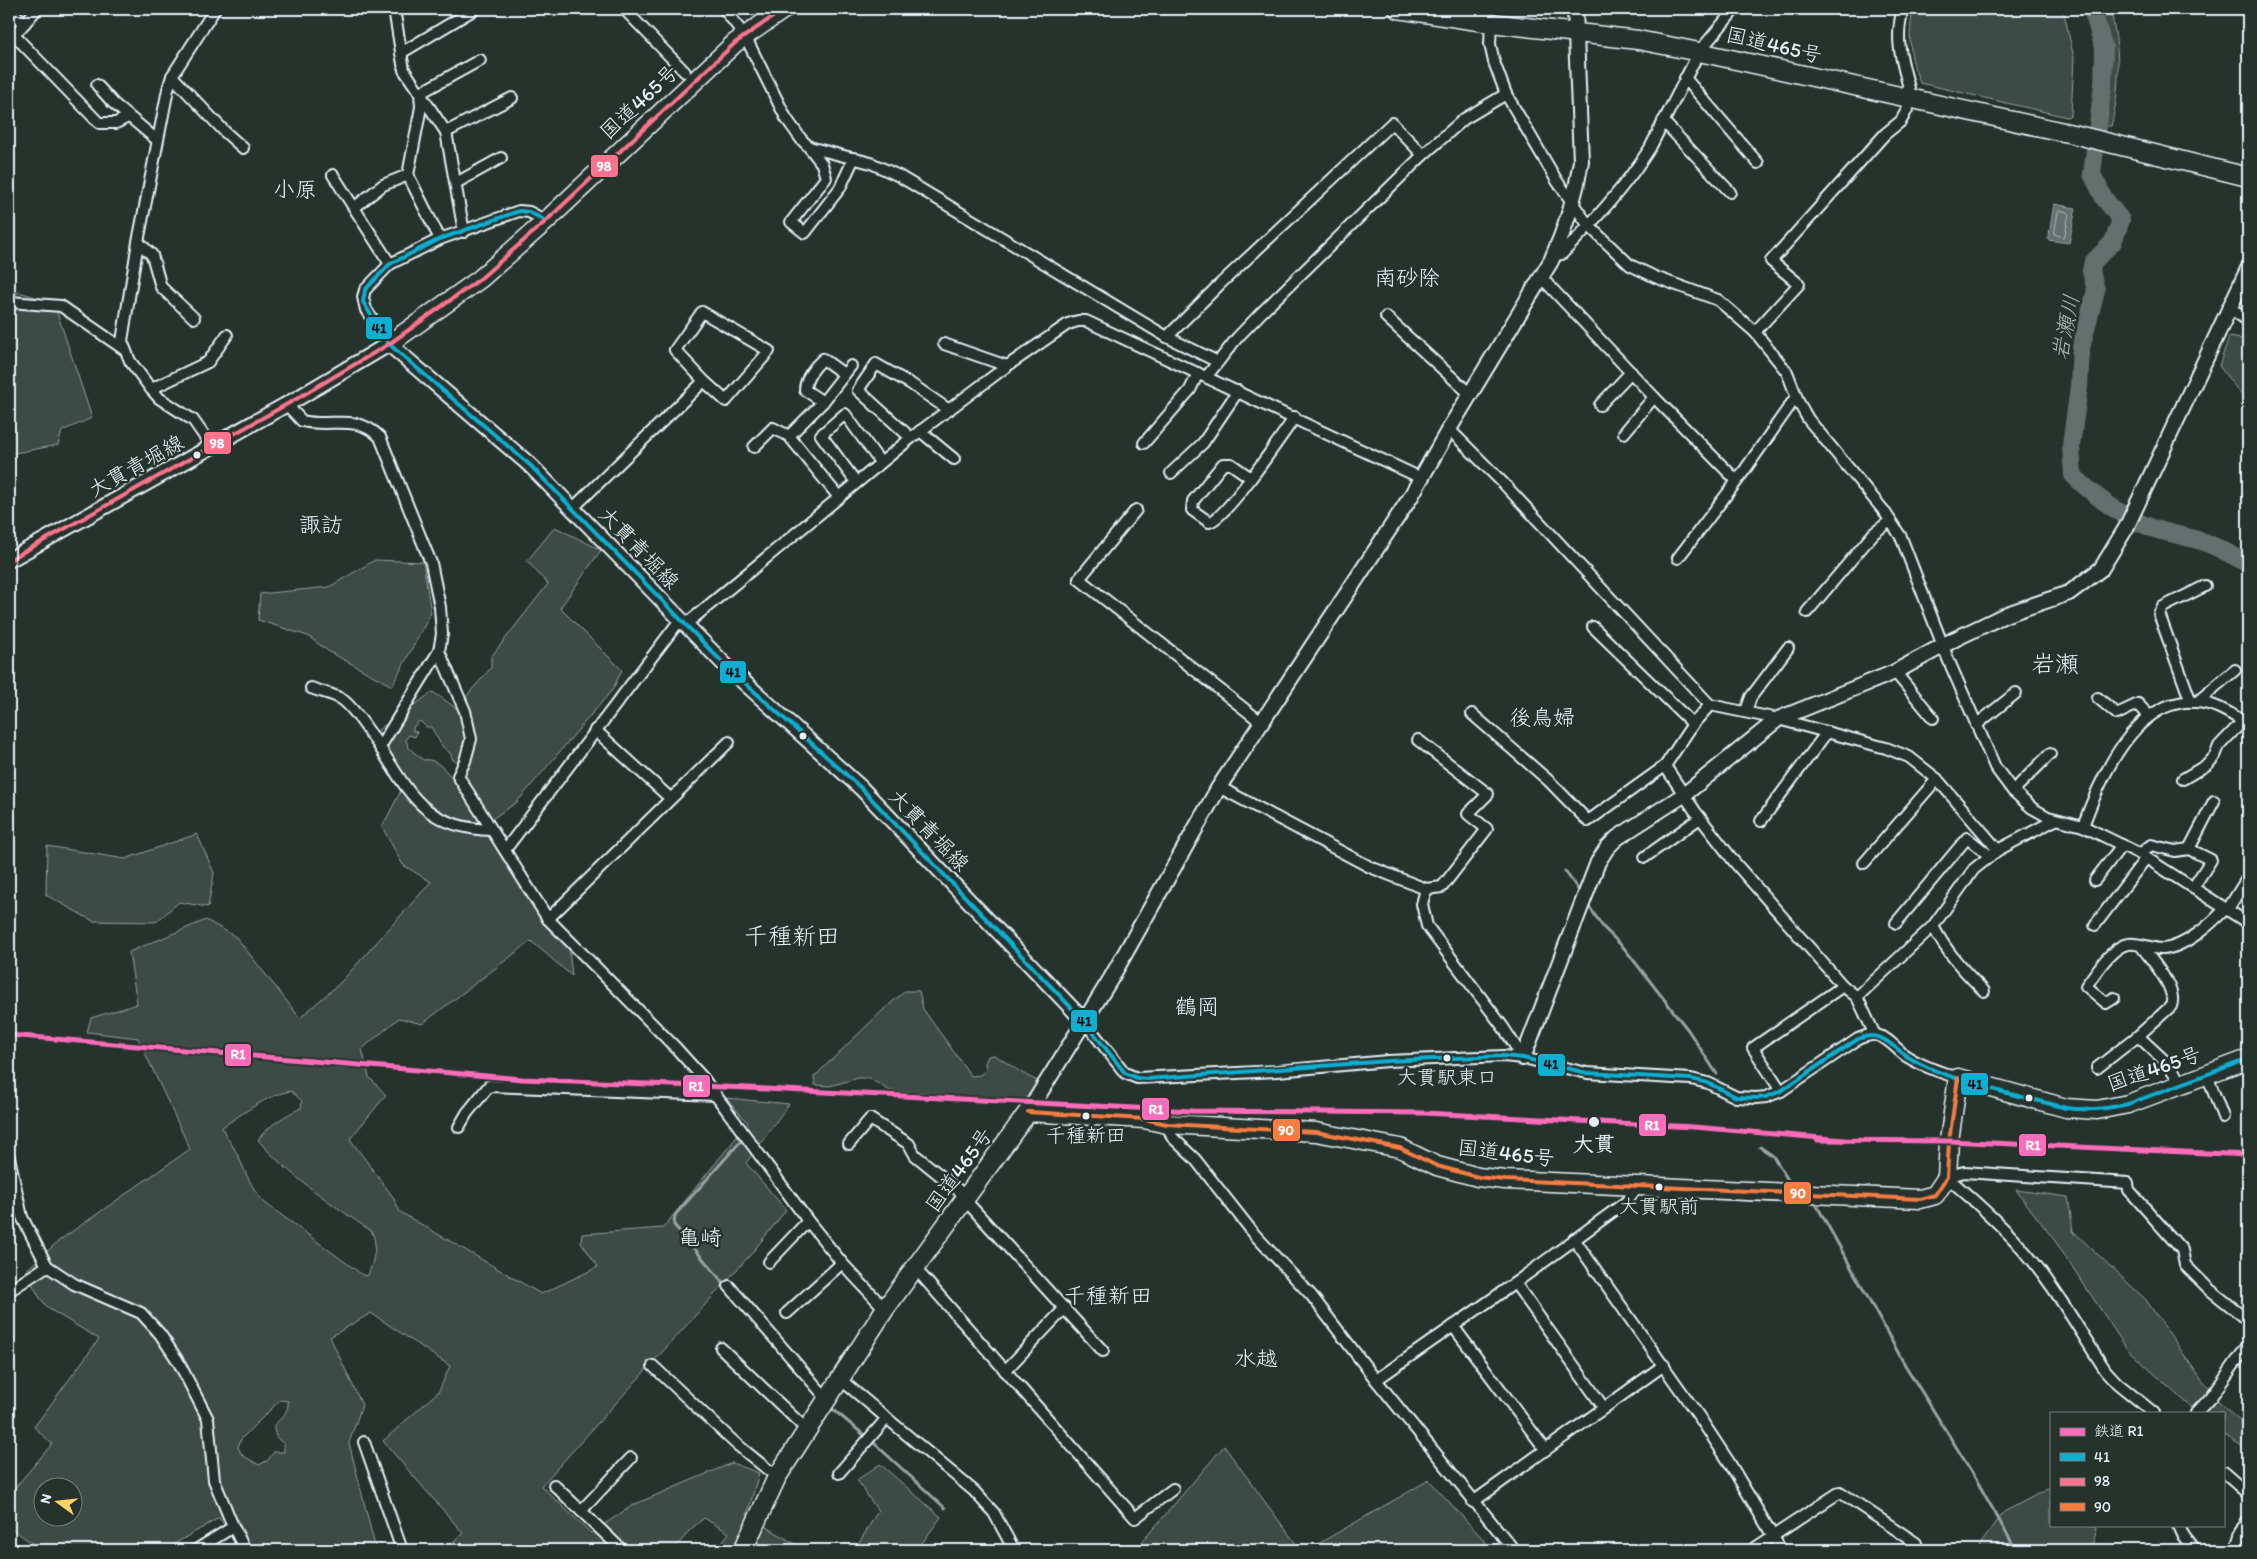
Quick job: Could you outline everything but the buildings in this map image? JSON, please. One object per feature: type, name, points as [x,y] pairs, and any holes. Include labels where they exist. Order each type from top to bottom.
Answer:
[{"type":"highway","name":"国道465号","points":[[389,344],[480,278],[546,221],[735,43],[784,9]]},
{"type":"highway","name":"国道465号","points":[[1410,10],[1491,23],[1576,31],[1638,40],[1699,52],[2077,135],[2248,177]]},
{"type":"highway","name":"国道465号","points":[[1958,1078],[2066,1108],[2082,1110],[2111,1108],[2128,1104],[2248,1059]]},
{"type":"highway","points":[[1948,1177],[1949,1142],[1958,1078]]},
{"type":"highway","name":"国道465号","points":[[743,1550],[777,1477],[885,1309],[967,1199],[1028,1112],[1144,1119],[1167,1124],[1316,1132],[1400,1148],[1437,1166],[1478,1177],[1506,1180],[1920,1199],[1934,1195],[1948,1177]]},
{"type":"street","points":[[37,9],[12,38],[99,123],[116,123],[128,117]]},
{"type":"street","points":[[212,447],[193,420],[159,398],[151,389],[125,350],[122,341],[157,140],[172,76],[215,9]]},
{"type":"street","points":[[394,9],[404,70],[446,132],[464,232]]},
{"type":"street","points":[[401,53],[476,9]]},
{"type":"street","points":[[624,9],[685,72]]},
{"type":"street","points":[[724,9],[746,36],[786,118],[822,164],[826,178],[791,222],[806,232],[840,188],[854,158]]},
{"type":"street","points":[[1028,1112],[1110,980],[1219,787],[1421,478],[1448,429],[1554,255],[1562,237],[1578,181],[1581,162],[1575,9]]},
{"type":"street","points":[[1554,255],[1562,254],[1589,226],[1640,162],[1699,52],[1735,9]]},
{"type":"street","points":[[1755,332],[1799,284],[1771,261],[1885,134],[1901,121],[1912,100],[1898,41],[1899,24],[1903,9]]},
{"type":"street","points":[[9,10],[25,23]]},
{"type":"street","points":[[1491,23],[1490,44],[1494,62],[1506,94],[1557,181],[1589,226],[1630,265],[1655,277],[1718,300],[1755,332],[1787,372],[1796,397],[1808,419],[1884,511],[1901,537],[1943,645],[1995,767],[2013,791],[2032,808],[2055,820],[2083,826],[2143,856],[2248,923]]},
{"type":"street","points":[[420,93],[480,60]]},
{"type":"street","points":[[172,76],[225,132],[243,148]]},
{"type":"street","points":[[1685,78],[1758,163]]},
{"type":"street","points":[[97,86],[128,117],[157,140]]},
{"type":"street","points":[[420,93],[421,106],[408,175],[440,240]]},
{"type":"street","points":[[1144,444],[1202,375],[1218,362],[1261,312],[1423,155],[1464,119],[1506,94]]},
{"type":"street","points":[[446,132],[512,98]]},
{"type":"street","points":[[1663,121],[1730,192]]},
{"type":"street","points":[[1167,338],[1218,285],[1392,123],[1423,155]]},
{"type":"street","points":[[810,147],[872,163],[899,176],[1167,338],[1218,362]]},
{"type":"street","points":[[456,183],[501,158]]},
{"type":"street","points":[[333,175],[390,264]]},
{"type":"street","points":[[355,207],[383,185],[408,175]]},
{"type":"street","points":[[389,344],[366,310],[363,297],[365,290],[390,264],[440,240],[519,210],[529,212],[546,221]]},
{"type":"street","points":[[138,242],[152,255],[161,287],[194,318]]},
{"type":"street","points":[[1523,1058],[1598,862],[1617,838],[1685,794],[1778,719],[1895,672],[1943,645],[2007,614],[2069,593],[2101,569],[2126,528],[2248,269]]},
{"type":"street","points":[[1542,277],[1654,397],[1737,481]]},
{"type":"street","points":[[9,302],[61,306],[125,350]]},
{"type":"street","points":[[2230,308],[2248,321]]},
{"type":"street","points":[[702,312],[770,351],[726,402],[704,381],[675,350],[702,312]]},
{"type":"street","points":[[1386,317],[1470,394]]},
{"type":"street","points":[[505,850],[595,730],[682,623],[920,431],[1007,366],[1068,324],[1086,321],[1421,478]]},
{"type":"street","points":[[151,389],[208,362],[227,335]]},
{"type":"street","name":"大貫青堀線","points":[[9,560],[287,405],[389,344],[530,466],[725,665],[861,788],[1084,1021]]},
{"type":"street","points":[[944,344],[1007,366]]},
{"type":"street","points":[[789,436],[823,402],[848,370],[823,358],[817,364],[805,384],[805,390],[823,402]]},
{"type":"street","points":[[911,438],[858,390],[876,364],[912,384],[949,410]]},
{"type":"street","points":[[1600,405],[1631,372]]},
{"type":"street","points":[[573,508],[704,381]]},
{"type":"street","points":[[1171,473],[1203,443],[1238,391]]},
{"type":"street","points":[[1624,432],[1654,397]]},
{"type":"street","points":[[1678,558],[1737,481],[1796,397]]},
{"type":"street","points":[[287,405],[302,421],[355,423],[370,427],[380,437],[431,563],[440,607],[442,634],[439,651],[380,747]]},
{"type":"street","points":[[856,482],[821,435],[845,414],[880,462]]},
{"type":"street","points":[[1250,478],[1231,464],[1223,464],[1196,496],[1192,510],[1209,522],[1214,521],[1250,478],[1295,418]]},
{"type":"street","points":[[754,447],[773,428],[789,436],[838,496]]},
{"type":"street","points":[[1448,429],[1504,484],[1710,705],[1778,719],[1886,748],[1909,757],[1937,779],[1994,853]]},
{"type":"street","points":[[920,431],[954,460]]},
{"type":"street","points":[[1136,510],[1079,579],[1261,722]]},
{"type":"street","points":[[1807,612],[1874,534],[1890,521]]},
{"type":"street","points":[[2194,702],[2159,614],[2163,607],[2205,586]]},
{"type":"street","points":[[1593,627],[1694,724]]},
{"type":"street","points":[[1746,711],[1751,697],[1788,648]]},
{"type":"street","points":[[439,651],[465,710],[471,740],[458,776],[548,919],[676,1048],[703,1078],[808,1221],[842,1263],[885,1309]]},
{"type":"street","points":[[2194,702],[2235,670]]},
{"type":"street","points":[[1895,672],[1933,718]]},
{"type":"street","points":[[311,688],[343,700],[359,717],[408,792],[424,810],[444,820],[463,826],[492,830]]},
{"type":"street","points":[[1976,725],[2016,693]]},
{"type":"street","points":[[2098,698],[2117,714],[2138,704],[2149,716]]},
{"type":"street","points":[[2083,826],[2104,774],[2135,729],[2149,716],[2167,706],[2194,702],[2224,709],[2246,723],[2219,746],[2215,756],[2208,764],[2184,779]]},
{"type":"street","points":[[1472,714],[1549,782],[1588,821],[1666,766],[1694,724],[1710,705]]},
{"type":"street","points":[[595,730],[670,798]]},
{"type":"street","points":[[1761,821],[1827,732]]},
{"type":"street","points":[[1219,787],[1370,867],[1426,889],[1442,887],[1487,829],[1468,814],[1488,794],[1418,740]]},
{"type":"street","points":[[548,919],[729,742]]},
{"type":"street","points":[[2013,791],[2050,754]]},
{"type":"street","points":[[1666,766],[1700,818],[1736,864],[1843,986],[1857,997],[1875,1035]]},
{"type":"street","points":[[1864,863],[1937,779]]},
{"type":"street","points":[[2189,849],[2214,801]]},
{"type":"street","points":[[1645,857],[1700,818]]},
{"type":"street","points":[[1857,997],[1933,926],[1974,870],[1994,853],[2055,820]]},
{"type":"street","points":[[1896,923],[1966,838],[1994,853]]},
{"type":"street","points":[[2095,880],[2122,845]]},
{"type":"street","points":[[2095,925],[2151,845],[2175,851],[2189,849],[2211,860],[2193,888]]},
{"type":"street","points":[[2114,998],[2106,1003],[2086,986],[2110,954],[2128,944],[2164,949],[2179,943],[2209,926],[2227,909],[2248,877]]},
{"type":"street","points":[[1426,889],[1422,904],[1427,926],[1504,1027],[1523,1058]]},
{"type":"street","points":[[1933,926],[1942,945],[1953,960],[1984,991]]},
{"type":"street","points":[[2097,1068],[2138,1036],[2171,1006],[2173,991],[2142,947]]},
{"type":"street","points":[[1781,1091],[1753,1048],[1843,986]]},
{"type":"street","points":[[1084,1021],[1125,1073],[1137,1078],[1277,1071],[1388,1061],[1503,1056],[1523,1058],[1587,1073],[1696,1080],[1736,1097],[1766,1097],[1781,1091],[1858,1039],[1867,1035],[1882,1037],[1906,1056],[1926,1067],[1958,1078]]},
{"type":"street","points":[[2138,1036],[2166,1062],[2182,1084]]},
{"type":"street","points":[[2207,1075],[2223,1117]]},
{"type":"street","points":[[459,1126],[467,1112],[489,1086],[715,1095]]},
{"type":"street","points":[[849,1144],[870,1120],[909,1144],[915,1155],[967,1199],[1103,1351]]},
{"type":"street","points":[[1167,1124],[1172,1137],[1195,1159],[1255,1235],[1311,1295],[1376,1380],[1514,1550]]},
{"type":"street","points":[[9,1157],[22,1217],[47,1266],[74,1284],[141,1313],[160,1334],[178,1361],[208,1419],[214,1480],[233,1527],[245,1550]]},
{"type":"street","points":[[1948,1177],[1964,1172],[2128,1183],[2129,1190],[2182,1250],[2185,1265],[2209,1290],[2248,1320]]},
{"type":"street","points":[[1948,1177],[1980,1205],[2020,1246],[2046,1278],[2106,1371],[2117,1383],[2153,1412]]},
{"type":"street","points":[[1376,1380],[1515,1283],[1626,1202],[1638,1186]]},
{"type":"street","points":[[768,1262],[808,1221]]},
{"type":"street","points":[[1574,1239],[1664,1365],[1730,1462],[1782,1550]]},
{"type":"street","points":[[787,1313],[842,1263]]},
{"type":"street","points":[[9,1291],[47,1266]]},
{"type":"street","points":[[915,1268],[1132,1511],[1135,1518],[1173,1489]]},
{"type":"street","points":[[1515,1283],[1604,1408]]},
{"type":"street","points":[[729,1286],[828,1399]]},
{"type":"street","points":[[1005,1371],[1065,1308]]},
{"type":"street","points":[[1452,1326],[1545,1449]]},
{"type":"street","points":[[2197,1412],[2211,1397],[2248,1345]]},
{"type":"street","points":[[720,1348],[807,1430]]},
{"type":"street","points":[[1474,1502],[1664,1365]]},
{"type":"street","points":[[653,1366],[735,1443],[777,1477]]},
{"type":"street","points":[[840,1379],[974,1491],[994,1513],[1014,1550]]},
{"type":"street","points":[[839,1473],[887,1418]]},
{"type":"street","points":[[364,1442],[402,1550]]},
{"type":"street","points":[[581,1512],[631,1458]]},
{"type":"street","points":[[2224,1474],[2248,1494]]},
{"type":"street","points":[[554,1486],[622,1550]]},
{"type":"street","points":[[1752,1550],[1840,1492],[1916,1543]]},
{"type":"street","points":[[2234,1550],[2240,1531],[2248,1521]]},
{"type":"street","points":[[2178,1526],[2183,1536],[2194,1550]]},
{"type":"street","points":[[196,1550],[233,1527]]},
{"type":"shaded area","points":[[9,9],[30,9],[9,39]]},
{"type":"shaded area","points":[[1913,9],[2063,9],[2074,58],[2071,115],[2067,117],[1920,83],[1910,46]]},
{"type":"shaded area","points":[[2092,9],[2110,9],[2116,37],[2118,82],[2111,126],[2102,126],[2099,119],[2100,50]]},
{"type":"shaded area","points":[[19,292],[54,303],[92,418],[62,431],[58,445],[9,454],[9,296]]},
{"type":"shaded area","points":[[2229,337],[2248,340],[2248,403],[2219,366]]},
{"type":"shaded area","points":[[555,527],[601,550],[560,608],[622,670],[613,689],[517,802],[483,825],[569,949],[572,976],[531,941],[422,1024],[399,1018],[362,1049],[369,1077],[386,1095],[350,1139],[393,1197],[400,1212],[541,1294],[598,1267],[581,1242],[582,1234],[663,1228],[748,1123],[726,1098],[789,1104],[746,1163],[786,1210],[751,1254],[541,1486],[591,1533],[633,1505],[732,1463],[759,1473],[747,1515],[805,1550],[716,1550],[729,1533],[704,1518],[689,1531],[674,1550],[444,1550],[463,1533],[383,1441],[439,1391],[450,1366],[371,1313],[330,1337],[362,1405],[349,1443],[376,1550],[243,1550],[219,1518],[164,1550],[42,1550],[9,1527],[9,1495],[52,1444],[34,1427],[99,1339],[49,1309],[40,1298],[25,1271],[60,1240],[190,1149],[138,1038],[87,1032],[91,1018],[137,1004],[129,952],[206,920],[236,937],[300,1018],[341,982],[431,882],[403,865],[382,827],[404,785],[369,736],[433,692],[456,708],[491,668],[491,657],[548,584],[527,561]],"holes":[[[420,721],[426,727],[431,727],[453,760],[457,762],[462,757],[461,778],[472,806],[445,770],[431,760],[423,760],[408,747],[406,739],[409,735],[415,737],[417,732],[413,731],[413,727]],[[291,1091],[302,1101],[301,1108],[272,1126],[258,1140],[283,1166],[326,1200],[371,1231],[375,1247],[368,1275],[364,1276],[265,1203],[259,1197],[223,1130],[222,1127],[246,1111],[273,1096]],[[280,1400],[288,1401],[288,1405],[286,1412],[274,1425],[274,1431],[279,1440],[284,1444],[284,1452],[274,1452],[268,1460],[259,1465],[242,1455],[238,1447],[241,1439]]]},
{"type":"shaded area","points":[[375,560],[423,562],[431,613],[392,686],[328,651],[308,636],[258,620],[260,594],[329,587]]},
{"type":"shaded area","points":[[197,834],[214,873],[208,907],[179,902],[156,922],[93,921],[46,895],[47,846],[125,859]]},
{"type":"shaded area","points":[[905,991],[919,991],[923,1009],[971,1076],[980,1075],[986,1070],[985,1063],[988,1056],[994,1055],[1026,1076],[1038,1081],[1037,1090],[1031,1098],[1020,1099],[890,1091],[869,1078],[858,1078],[830,1086],[815,1085],[814,1077]]},
{"type":"shaded area","points":[[2016,1190],[2068,1197],[2073,1231],[2146,1300],[2203,1382],[2210,1388],[2208,1391],[2215,1400],[2248,1428],[2248,1450],[2224,1435],[2224,1412],[2197,1412],[2127,1349],[2055,1241]]},
{"type":"shaded area","points":[[1224,1446],[1299,1548],[1311,1548],[1429,1480],[1493,1550],[1135,1550]]},
{"type":"shaded area","points":[[880,1464],[941,1517],[917,1550],[855,1550],[878,1511],[857,1480]]},
{"type":"shaded area","points":[[2050,1488],[2050,1526],[2096,1526],[2091,1550],[1976,1550],[2004,1512]]},
{"type":"water","points":[[2054,204],[2076,208],[2069,243],[2048,240]]},
{"type":"waterway","name":"岩瀬川","points":[[2092,9],[2104,48],[2103,84],[2092,174],[2104,198],[2121,220],[2113,242],[2093,262],[2091,271],[2096,290],[2081,348],[2079,387],[2071,446],[2073,475],[2100,499],[2130,518],[2152,528],[2204,542],[2248,564]]},
{"type":"waterway","points":[[1565,871],[1580,892]]},
{"type":"waterway","points":[[1588,905],[1603,927],[1624,948],[1688,1030],[1717,1074]]},
{"type":"waterway","points":[[727,1287],[674,1225],[675,1215],[740,1142]]},
{"type":"waterway","points":[[1760,1147],[1773,1156],[1788,1180],[1801,1186]]},
{"type":"waterway","points":[[1816,1204],[1905,1365],[1973,1474],[2016,1550]]},
{"type":"waterway","points":[[830,1407],[875,1444],[945,1508]]},
{"type":"rail line","name":"R1","points":[[9,1035],[522,1079],[748,1088],[1192,1111],[1424,1113],[1694,1127],[1844,1140]]},
{"type":"rail line","name":"R1","points":[[1817,1140],[1949,1141],[2248,1155]]},
{"type":"transit line","name":"98","points":[[9,560],[298,398],[389,344],[480,279],[546,221],[735,43],[784,9]]},
{"type":"transit line","name":"41","points":[[546,221],[529,212],[519,211],[440,239],[390,264],[365,290],[363,302],[389,344],[531,466],[725,665],[861,788],[1084,1021],[1125,1073],[1137,1078],[1147,1079],[1388,1061],[1503,1056],[1523,1058],[1587,1073],[1691,1079],[1708,1083],[1736,1097],[1756,1098],[1766,1097],[1781,1091],[1858,1039],[1872,1036],[1889,1042],[1920,1064],[1958,1079],[2066,1108],[2089,1109],[2128,1104],[2248,1059]]},
{"type":"transit line","name":"90","points":[[1028,1112],[1144,1119],[1167,1124],[1316,1132],[1400,1148],[1437,1166],[1478,1177],[1505,1180],[1920,1199],[1935,1195],[1947,1177],[1949,1141],[1958,1078]]},
{"type":"place","name":"大貫駅東口","points":[[1447,1058]]},
{"type":"place","name":"千種新田","points":[[1086,1116]]},
{"type":"place","name":"大貫","points":[[1594,1122]]},
{"type":"place","name":"大貫駅前","points":[[1659,1187]]},
{"type":"district","name":"小原","points":[[295,189]]},
{"type":"district","name":"南砂除","points":[[1407,277]]},
{"type":"district","name":"諏訪","points":[[321,524]]},
{"type":"district","name":"岩瀬","points":[[2055,664]]},
{"type":"district","name":"後鳥婦","points":[[1542,717]]},
{"type":"district","name":"千種新田","points":[[792,936]]},
{"type":"district","name":"鶴岡","points":[[1197,1006]]},
{"type":"district","name":"亀崎","points":[[700,1237]]},
{"type":"district","name":"千種新田","points":[[1108,1295]]},
{"type":"district","name":"水越","points":[[1256,1358]]}]
